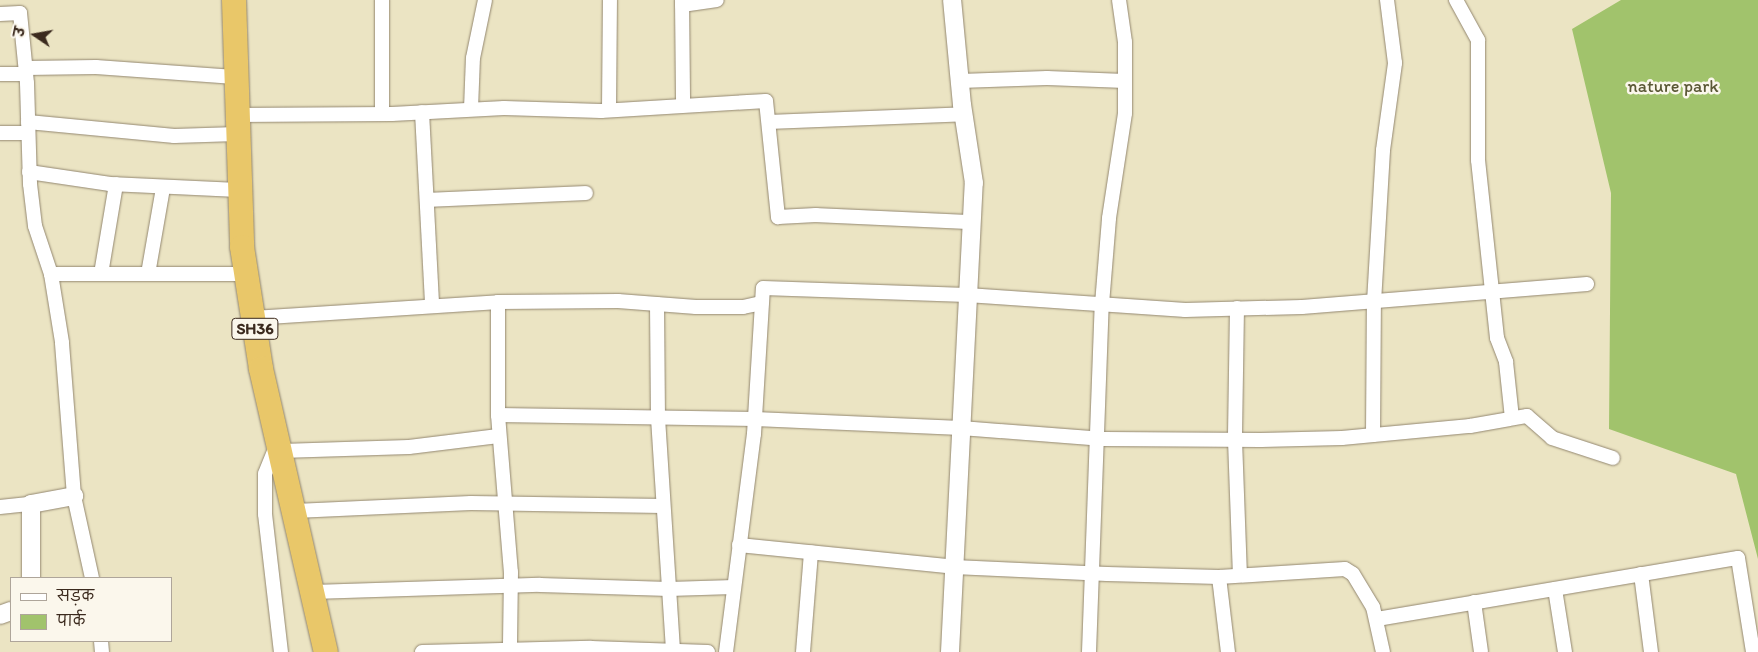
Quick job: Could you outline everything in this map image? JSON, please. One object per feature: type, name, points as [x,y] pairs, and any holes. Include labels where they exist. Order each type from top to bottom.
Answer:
[{"type":"highway","name":"SH36","points":[[234,0],[238,190],[246,274],[261,369],[326,652]]},
{"type":"street","points":[[382,0],[382,114]]},
{"type":"street","points":[[471,110],[473,58],[486,0]]},
{"type":"street","points":[[610,0],[610,110]]},
{"type":"street","points":[[683,104],[682,2],[717,0]]},
{"type":"street","points":[[950,652],[974,183],[960,81],[952,0]]},
{"type":"street","points":[[1089,652],[1102,304],[1109,218],[1125,113],[1125,42],[1119,0]]},
{"type":"street","points":[[1373,435],[1374,302],[1383,150],[1395,63],[1387,0]]},
{"type":"street","points":[[1456,0],[1478,40],[1478,160],[1494,292],[1497,338],[1506,362],[1512,418]]},
{"type":"street","points":[[0,14],[20,13],[26,71],[29,172],[35,226],[51,274],[62,342],[74,496],[92,577]]},
{"type":"street","points":[[0,74],[96,67],[235,77]]},
{"type":"street","points":[[960,81],[1047,78],[1125,81]]},
{"type":"street","points":[[0,133],[28,128],[174,136],[236,124],[382,114],[471,110],[610,110],[683,104],[766,101],[778,217],[816,215],[972,222]]},
{"type":"street","points":[[422,112],[432,306]]},
{"type":"street","points":[[768,122],[964,114]]},
{"type":"street","points":[[29,172],[116,184],[163,188],[238,190]]},
{"type":"street","points":[[101,274],[116,184]]},
{"type":"street","points":[[148,274],[163,188]]},
{"type":"street","points":[[427,200],[586,193]]},
{"type":"street","points":[[51,274],[246,274]]},
{"type":"street","points":[[726,652],[755,418],[763,288],[968,295],[1185,310],[1374,302],[1587,284]]},
{"type":"street","points":[[253,318],[498,302],[618,300],[658,304],[743,307],[762,303]]},
{"type":"street","points":[[498,302],[498,436],[511,586],[510,648]]},
{"type":"street","points":[[658,304],[658,418],[673,651]]},
{"type":"street","points":[[1237,308],[1235,440],[1240,575]]},
{"type":"street","points":[[498,415],[755,418],[961,428],[1096,438],[1235,440],[1373,435],[1527,416],[1552,438],[1613,458]]},
{"type":"street","points":[[281,652],[265,514],[265,474],[280,446],[409,447],[498,436]]},
{"type":"street","points":[[0,507],[74,496]]},
{"type":"street","points":[[295,511],[503,502],[663,506]]},
{"type":"street","points":[[30,504],[31,577]]},
{"type":"street","points":[[739,545],[954,567],[1091,573],[1219,577],[1345,569],[1364,590],[1377,618],[1383,652]]},
{"type":"street","points":[[804,652],[811,552]]},
{"type":"street","points":[[1377,618],[1738,558],[1753,652]]},
{"type":"street","points":[[1641,574],[1651,652]]},
{"type":"street","points":[[1219,577],[1228,652]]},
{"type":"street","points":[[313,592],[511,586],[669,589],[734,587]]},
{"type":"street","points":[[1555,589],[1565,652]]},
{"type":"street","points":[[1474,602],[1481,652]]},
{"type":"street","points":[[422,652],[510,648],[708,652]]},
{"type":"green space","name":"nature park","points":[[1621,0],[1758,0],[1758,559],[1736,474],[1609,429],[1611,193],[1572,29]]}]
